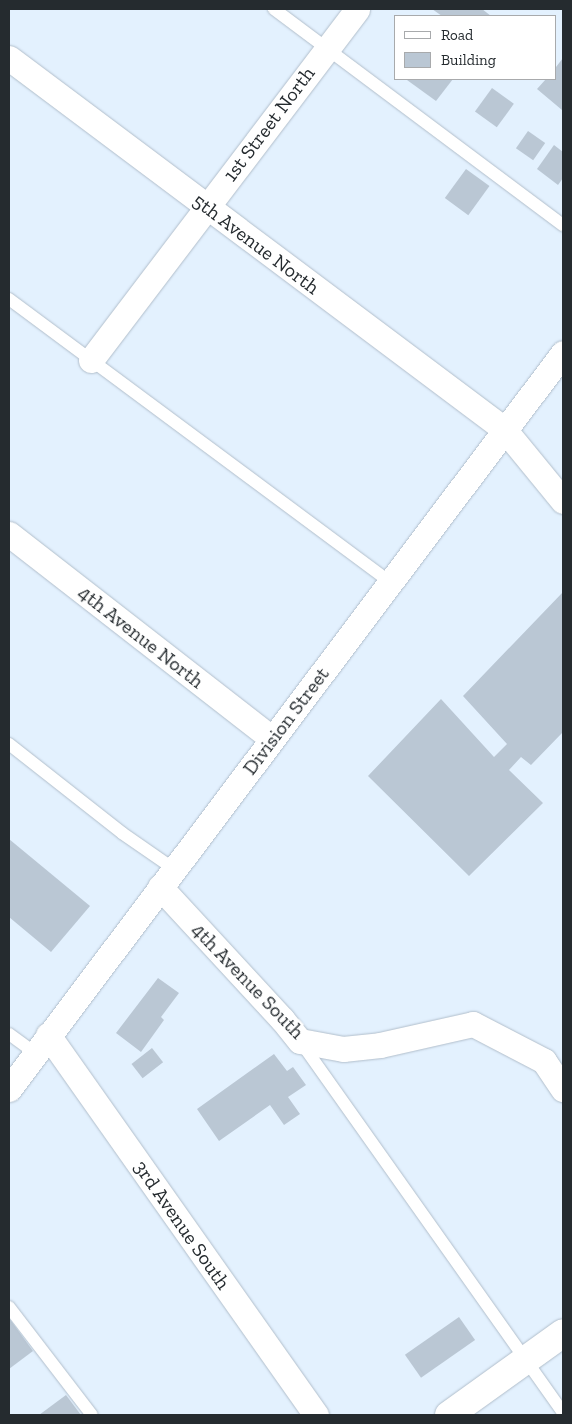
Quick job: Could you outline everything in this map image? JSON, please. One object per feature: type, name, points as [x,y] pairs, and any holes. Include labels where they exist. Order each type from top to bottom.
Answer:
[{"type":"street","name":"1st Street North","points":[[91,360],[357,9]]},
{"type":"street","name":"5th Avenue North","points":[[9,58],[504,429],[563,501]]},
{"type":"street","name":"Division Street","points":[[9,1089],[563,353]]},
{"type":"street","name":"4th Avenue North","points":[[9,534],[272,739]]},
{"type":"street","name":"4th Avenue South","points":[[167,878],[300,1041],[343,1049],[371,1046],[472,1024],[544,1061],[563,1089]]},
{"type":"street","name":"3rd Avenue South","points":[[42,1044],[316,1415]]},
{"type":"street","points":[[449,1415],[563,1333]]},
{"type":"lane","points":[[274,9],[563,225]]},
{"type":"lane","points":[[9,299],[390,582]]},
{"type":"lane","points":[[9,744],[122,833],[167,878]]},
{"type":"lane","points":[[9,1034],[42,1044]]},
{"type":"lane","points":[[300,1041],[563,1412]]},
{"type":"lane","points":[[9,1307],[92,1415]]},
{"type":"building","points":[[432,9],[482,9],[490,15],[441,15]]},
{"type":"building","points":[[563,58],[562,110],[537,89],[545,80],[557,80],[557,66]]},
{"type":"building","points":[[407,80],[452,80],[436,101]]},
{"type":"building","points":[[492,88],[514,104],[497,127],[475,111]]},
{"type":"building","points":[[528,131],[545,143],[533,160],[516,148]]},
{"type":"building","points":[[554,145],[563,152],[563,178],[558,185],[537,169]]},
{"type":"building","points":[[466,169],[489,186],[468,215],[445,198]]},
{"type":"building","points":[[563,592],[563,732],[531,765],[521,757],[509,770],[543,803],[469,876],[368,776],[441,699],[494,757],[507,744],[463,696]]},
{"type":"building","points":[[9,839],[90,906],[51,952],[9,917]]},
{"type":"building","points":[[158,978],[179,993],[161,1017],[164,1020],[141,1052],[116,1033]]},
{"type":"building","points":[[152,1048],[163,1062],[143,1078],[132,1064]]},
{"type":"building","points":[[274,1054],[287,1071],[293,1067],[306,1085],[288,1097],[300,1114],[284,1125],[270,1105],[219,1141],[197,1109]]},
{"type":"building","points":[[459,1317],[475,1340],[421,1378],[405,1355]]},
{"type":"building","points":[[9,1318],[33,1351],[9,1369]]},
{"type":"building","points":[[66,1395],[81,1415],[39,1415]]}]
